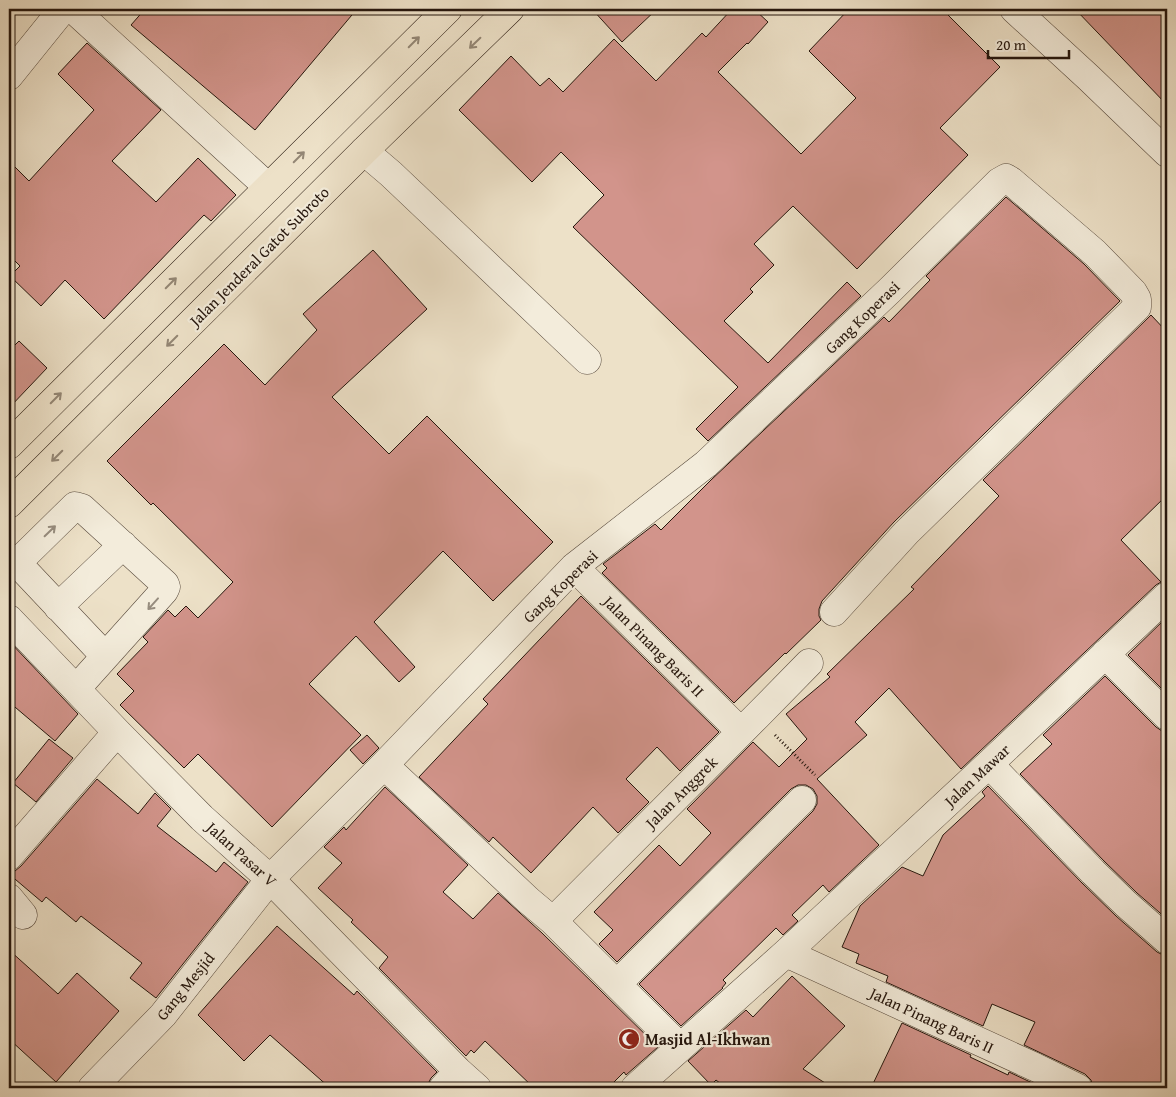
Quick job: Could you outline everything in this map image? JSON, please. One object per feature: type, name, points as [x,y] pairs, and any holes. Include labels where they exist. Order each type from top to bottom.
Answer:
[{"type":"highway","points":[[9,444],[448,9]]},
{"type":"highway","name":"Jalan Jenderal Gatot Subroto","points":[[9,504],[510,9]]},
{"type":"street","points":[[9,76],[63,9]]},
{"type":"street","points":[[73,9],[268,187]]},
{"type":"street","points":[[1014,9],[1167,153]]},
{"type":"street","points":[[364,152],[392,174],[587,360]]},
{"type":"street","name":"Gang Koperasi","points":[[270,879],[384,766],[574,567],[706,464],[1006,178],[1094,253],[1133,292],[1137,306],[906,533],[834,612]]},
{"type":"street","points":[[76,689],[166,587],[165,584],[82,508],[75,506],[23,557],[20,563],[21,568],[105,656]]},
{"type":"street","points":[[58,607],[123,546]]},
{"type":"street","name":"Jalan Pinang Baris II","points":[[574,567],[745,720]]},
{"type":"street","name":"Jalan Mawar","points":[[786,953],[1167,596]]},
{"type":"street","name":"Jalan Pasar V","points":[[9,619],[202,818],[270,879],[459,1083]]},
{"type":"street","points":[[1105,654],[1167,716]]},
{"type":"street","name":"Jalan Anggrek","points":[[553,921],[745,720],[809,663]]},
{"type":"street","points":[[9,856],[117,732]]},
{"type":"street","points":[[989,764],[1106,885],[1167,940]]},
{"type":"street","points":[[384,766],[553,921],[680,1047]]},
{"type":"street","points":[[617,984],[802,800]]},
{"type":"street","name":"Gang Mesjid","points":[[92,1088],[163,1015],[270,879]]},
{"type":"street","points":[[634,1088],[786,953]]},
{"type":"street","name":"Jalan Pinang Baris II","points":[[786,953],[1030,1077],[1078,1088]]},
{"type":"path","points":[[745,720],[821,782],[802,800]]},
{"type":"building","points":[[145,9],[357,9],[255,130],[131,25]]},
{"type":"building","points":[[592,9],[657,9],[622,42]]},
{"type":"building","points":[[732,9],[754,9],[768,22],[718,72],[801,154],[856,98],[809,51],[849,9],[942,9],[1000,67],[940,128],[968,155],[857,269],[793,206],[754,244],[774,265],[750,289],[753,292],[724,321],[768,363],[847,282],[861,296],[708,441],[696,429],[738,387],[573,227],[604,195],[561,152],[532,182],[459,110],[511,56],[540,86],[549,78],[563,92],[614,39],[656,81],[702,33],[706,37]]},
{"type":"building","points":[[1075,9],[1167,9],[1167,105]]},
{"type":"building","points":[[87,43],[161,110],[112,161],[156,202],[198,158],[236,195],[211,221],[204,215],[104,319],[65,280],[41,306],[10,276],[20,266],[9,255],[9,161],[29,181],[94,110],[58,74]]},
{"type":"building","points":[[1006,197],[1084,264],[1120,301],[894,522],[822,601],[819,609],[821,620],[734,703],[602,573],[607,568],[603,564],[655,524],[661,530],[711,480],[884,317],[889,322],[930,280],[926,276]]},
{"type":"building","points":[[373,250],[427,309],[332,397],[389,454],[427,416],[553,542],[493,601],[443,551],[374,622],[415,667],[399,682],[356,636],[309,684],[361,735],[272,827],[198,754],[184,768],[120,705],[134,691],[117,674],[148,642],[143,637],[168,610],[175,617],[186,606],[198,618],[233,582],[153,503],[151,505],[107,461],[224,344],[265,385],[317,330],[303,314]]},
{"type":"building","points":[[1151,315],[1167,332],[1167,495],[1121,540],[1161,582],[961,769],[889,688],[855,722],[867,735],[817,779],[879,845],[829,892],[823,885],[792,915],[798,921],[783,935],[776,928],[723,980],[726,983],[723,988],[681,1026],[639,984],[813,811],[817,804],[817,796],[813,789],[806,785],[798,785],[791,789],[617,962],[599,944],[613,930],[594,912],[659,845],[680,866],[711,833],[687,809],[753,742],[779,767],[807,739],[786,714],[830,677],[827,674],[914,589],[911,587],[999,496],[983,480]]},
{"type":"building","points":[[19,341],[47,368],[9,408],[9,351]]},
{"type":"building","points":[[581,596],[719,732],[680,771],[657,747],[626,779],[649,802],[618,833],[593,807],[531,873],[493,837],[489,842],[419,777],[488,704],[483,699]]},
{"type":"building","points":[[1167,617],[1167,694],[1128,655]]},
{"type":"building","points":[[9,641],[78,714],[55,741],[9,702]]},
{"type":"building","points":[[1105,676],[1156,727],[1162,731],[1167,731],[1167,919],[1104,861],[1020,774],[1052,744],[1043,735]]},
{"type":"building","points":[[367,735],[379,748],[363,764],[350,750]]},
{"type":"building","points":[[49,739],[73,758],[36,802],[13,783]]},
{"type":"building","points":[[97,779],[138,814],[155,793],[171,809],[157,826],[216,872],[224,862],[248,882],[156,998],[130,978],[142,963],[81,916],[76,922],[46,897],[42,902],[9,874],[9,871],[15,871],[21,866]]},
{"type":"building","points":[[988,786],[1116,916],[1157,952],[1167,955],[1167,1088],[1093,1088],[1091,1080],[1085,1074],[1024,1045],[1035,1022],[992,1004],[983,1026],[886,982],[888,976],[856,963],[859,954],[842,947],[860,906],[902,867],[923,876],[943,835],[985,796],[982,792]]},
{"type":"building","points":[[385,787],[468,865],[443,892],[473,919],[498,893],[542,933],[658,1047],[626,1075],[624,1072],[608,1088],[534,1088],[485,1041],[474,1053],[471,1050],[466,1056],[379,968],[388,957],[351,922],[353,920],[318,888],[342,863],[324,847],[344,827],[346,830]]},
{"type":"building","points":[[277,926],[354,995],[357,991],[437,1072],[431,1078],[428,1088],[330,1088],[270,1035],[244,1061],[198,1015]]},
{"type":"building","points":[[9,950],[58,994],[77,973],[119,1011],[56,1082],[9,1039]]},
{"type":"building","points":[[792,976],[845,1026],[803,1069],[833,1088],[726,1088],[716,1080],[711,1085],[688,1061],[746,1010],[753,1017]]},
{"type":"building","points":[[902,1023],[971,1055],[970,1057],[1008,1075],[1009,1072],[1043,1088],[871,1088]]},
{"type":"place","name":"Masjid Al-Ikhwan","points":[[629,1039]]}]
